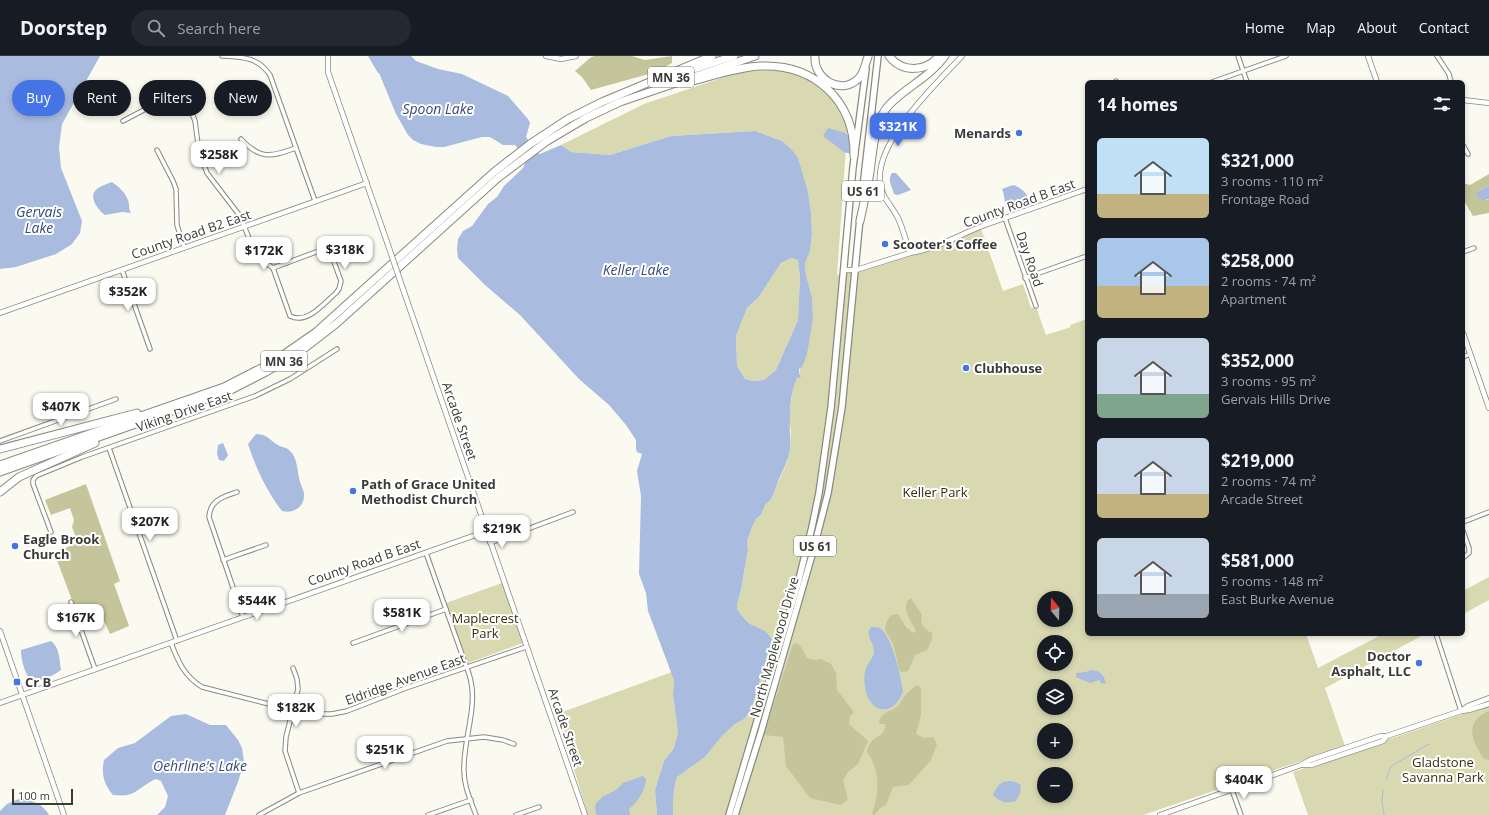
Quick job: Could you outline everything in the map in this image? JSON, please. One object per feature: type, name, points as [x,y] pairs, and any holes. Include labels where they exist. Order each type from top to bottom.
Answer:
[{"type":"highway","points":[[608,99],[712,56]]},
{"type":"highway","name":"MN 36","points":[[0,465],[224,387],[244,378],[300,344],[331,320],[514,160],[568,119],[608,99],[734,56]]},
{"type":"highway","name":"MN 36","points":[[540,141],[637,95],[755,56]]},
{"type":"highway","points":[[815,56],[816,69],[822,77],[830,83],[840,86],[857,80],[863,72],[868,56]]},
{"type":"highway","points":[[889,56],[900,66],[912,69],[928,65],[939,56]]},
{"type":"highway","points":[[860,221],[881,116],[890,104],[931,71],[945,56]]},
{"type":"highway","points":[[637,95],[751,67],[773,66],[790,69],[816,80],[830,91],[840,103],[852,128],[854,156]]},
{"type":"highway","name":"MN 36","points":[[0,472],[229,391],[266,372],[306,347],[336,324],[514,160]]},
{"type":"highway","points":[[0,449],[193,398]]},
{"type":"highway","points":[[0,492],[19,477],[147,420]]},
{"type":"main road","name":"US 61","points":[[844,270],[854,156],[868,56]]},
{"type":"main road","name":"US 61","points":[[856,270],[871,112],[878,56]]},
{"type":"main road","name":"North Maplewood Drive","points":[[729,815],[797,587],[812,527],[827,442],[844,270]]},
{"type":"main road","name":"North Maplewood Drive","points":[[735,815],[812,555],[828,493],[842,407],[856,270]]},
{"type":"street","points":[[222,56],[248,58],[258,62],[267,70],[273,81],[315,201]]},
{"type":"street","name":"Arcade Street","points":[[328,56],[328,72],[585,815]]},
{"type":"street","points":[[546,56],[561,59],[576,56]]},
{"type":"street","points":[[910,253],[898,218],[882,192],[880,176],[881,166],[889,147],[905,120],[962,56]]},
{"type":"street","points":[[1238,56],[1246,80]]},
{"type":"street","points":[[1218,80],[1286,56]]},
{"type":"street","points":[[1368,56],[1376,80]]},
{"type":"street","points":[[1437,56],[1449,74],[1450,80]]},
{"type":"street","points":[[123,121],[157,103],[181,98],[188,103],[195,121],[199,152],[207,173],[240,216],[255,253],[259,258],[273,268],[290,316],[294,318],[308,316],[339,289],[341,281],[328,249],[318,251],[273,268]]},
{"type":"street","points":[[1465,100],[1489,103]]},
{"type":"street","points":[[241,139],[251,149],[263,154],[275,155],[296,148]]},
{"type":"street","points":[[1465,149],[1468,154]]},
{"type":"street","points":[[157,150],[176,189],[176,219],[184,248]]},
{"type":"street","name":"County Road B2 East","points":[[0,313],[367,183]]},
{"type":"street","name":"County Road B East","points":[[844,270],[856,270],[910,253],[918,252],[984,225],[1085,190]]},
{"type":"street","name":"Day Road","points":[[1005,218],[1036,306]]},
{"type":"street","points":[[1465,251],[1474,248]]},
{"type":"street","points":[[1026,278],[1085,257]]},
{"type":"street","points":[[122,270],[150,349]]},
{"type":"street","points":[[1465,339],[1489,408]]},
{"type":"street","name":"Viking Drive East","points":[[51,532],[33,480],[36,476],[109,448],[255,396],[290,379],[336,349]]},
{"type":"street","points":[[1465,356],[1470,354]]},
{"type":"street","points":[[0,441],[116,399]]},
{"type":"street","points":[[109,448],[177,641]]},
{"type":"street","points":[[237,492],[218,499],[212,504],[209,512],[210,522],[243,617]]},
{"type":"street","points":[[490,543],[573,512]]},
{"type":"street","points":[[1465,521],[1489,512]]},
{"type":"street","name":"County Road B East","points":[[0,703],[487,531]]},
{"type":"street","points":[[1465,537],[1469,548],[1469,553],[1465,556]]},
{"type":"street","points":[[223,560],[266,545]]},
{"type":"street","points":[[426,553],[471,680],[473,695],[464,768],[465,782],[476,815]]},
{"type":"street","points":[[71,602],[95,669]]},
{"type":"street","points":[[353,643],[446,610]]},
{"type":"street","points":[[0,631],[64,815]]},
{"type":"street","points":[[1437,636],[1461,710]]},
{"type":"street","name":"Eldridge Avenue East","points":[[171,643],[182,669],[191,680],[202,687],[293,710],[323,715],[342,712],[526,646]]},
{"type":"street","points":[[293,668],[297,679],[298,689],[286,737],[286,751],[299,793]]},
{"type":"street","points":[[1160,815],[1177,812],[1232,790],[1301,766],[1310,760],[1381,736],[1388,736],[1461,710],[1489,698]]},
{"type":"street","points":[[1461,710],[1469,710],[1489,704]]},
{"type":"street","points":[[260,815],[299,793],[439,743],[468,738],[494,738],[514,744]]},
{"type":"street","points":[[1232,790],[1241,815]]},
{"type":"street","points":[[428,815],[471,800]]},
{"type":"street","points":[[516,815],[539,807]]},
{"type":"green space","points":[[594,56],[632,56],[645,60],[672,56],[672,63],[656,72],[591,90],[582,77],[575,71]]},
{"type":"green space","name":"Keller Park","points":[[792,69],[834,94],[848,120],[837,275],[875,266],[981,229],[1003,291],[1023,284],[1031,308],[1036,307],[1046,335],[1071,327],[1070,325],[1085,320],[1085,636],[1307,636],[1318,668],[1379,636],[1421,636],[1325,688],[1345,746],[1143,815],[673,815],[673,800],[677,777],[705,757],[722,736],[735,724],[744,719],[765,632],[750,624],[743,617],[737,609],[737,604],[748,551],[747,541],[756,519],[761,515],[765,505],[772,497],[787,462],[790,449],[791,431],[789,421],[793,386],[799,374],[813,319],[812,297],[806,275],[805,262],[810,251],[812,234],[808,192],[782,141],[755,131],[671,136],[610,155],[571,152],[561,145],[644,104],[739,72]]},
{"type":"green space","points":[[1489,174],[1489,185],[1477,192],[1487,200],[1489,199],[1489,213],[1473,216],[1465,202],[1465,184],[1470,185]]},
{"type":"green space","points":[[791,258],[798,260],[800,278],[798,320],[776,370],[764,380],[754,381],[745,379],[737,366],[736,336],[747,308],[758,298],[781,263]]},
{"type":"green space","points":[[86,484],[120,581],[114,584],[129,626],[110,634],[104,621],[82,627],[54,552],[78,543],[72,527],[74,520],[70,508],[51,515],[45,500]]},
{"type":"green space","points":[[1489,577],[1489,600],[1465,613],[1465,590]]},
{"type":"green space","name":"Maplecrest Park","points":[[502,583],[523,643],[468,663],[446,603]]},
{"type":"green space","points":[[911,598],[922,615],[921,621],[923,626],[932,633],[932,639],[927,650],[915,655],[908,671],[902,672],[899,670],[894,647],[885,627],[891,615],[898,614],[906,627],[913,633],[916,631],[906,609],[906,605]]},
{"type":"green space","points":[[797,643],[807,658],[814,660],[821,659],[831,664],[836,673],[837,690],[854,712],[850,716],[849,724],[868,741],[858,764],[848,772],[843,781],[848,799],[841,805],[810,798],[786,766],[783,737],[764,735],[793,644]]},
{"type":"green space","points":[[672,672],[674,680],[673,694],[678,733],[674,748],[664,761],[655,790],[657,815],[588,815],[557,714]]},
{"type":"green space","points":[[917,685],[921,688],[921,715],[916,734],[924,738],[933,737],[937,744],[931,760],[909,785],[893,787],[886,805],[879,809],[875,815],[872,814],[876,799],[877,775],[872,759],[867,752],[869,746],[871,742],[885,729],[885,724],[880,724],[879,722],[882,715],[898,706],[906,694]]},
{"type":"green space","name":"Gladstone Savanna Park","points":[[1489,705],[1489,815],[1308,815],[1293,772]]},
{"type":"green space","points":[[1489,711],[1489,760],[1484,759],[1473,739],[1472,732],[1476,721],[1481,715]]},
{"type":"water","name":"Gervais Lake","points":[[0,56],[100,56],[87,80],[73,80],[73,104],[62,124],[59,147],[61,168],[82,221],[80,233],[72,244],[56,254],[16,267],[0,269]]},
{"type":"water","name":"Keller Lake","points":[[368,56],[411,56],[416,61],[438,69],[462,74],[508,96],[528,119],[530,123],[526,137],[537,153],[540,154],[561,145],[571,152],[610,155],[671,136],[755,131],[782,141],[798,158],[808,192],[811,213],[812,234],[810,251],[805,263],[806,275],[812,297],[813,319],[807,354],[802,367],[799,369],[799,374],[801,377],[797,378],[792,393],[788,457],[773,495],[770,501],[765,505],[761,515],[756,519],[747,541],[748,550],[737,604],[737,609],[750,624],[765,631],[772,639],[751,710],[744,719],[735,724],[722,736],[705,757],[677,777],[673,800],[673,815],[657,815],[655,790],[664,761],[674,748],[678,733],[673,694],[674,680],[648,611],[646,593],[639,574],[641,496],[637,471],[642,454],[637,452],[636,440],[626,425],[609,405],[579,379],[520,315],[485,285],[458,258],[458,239],[463,231],[472,226],[488,204],[497,197],[504,186],[523,168],[527,159],[515,145],[503,145],[490,137],[482,137],[444,147],[421,144],[413,140],[408,135],[396,114],[378,73]],"holes":[[[791,258],[798,260],[800,278],[798,320],[776,370],[764,380],[754,381],[745,379],[737,366],[736,336],[747,308],[758,298],[781,263]]]},
{"type":"water","points":[[828,128],[845,133],[853,139],[851,154],[844,152],[823,136]]},
{"type":"water","points":[[892,173],[896,173],[911,190],[898,195],[894,194],[890,180]]},
{"type":"water","points":[[112,182],[125,195],[129,202],[131,213],[122,212],[105,215],[100,211],[94,201],[93,194],[101,186]]},
{"type":"water","points":[[1014,185],[1025,192],[1028,199],[1009,208],[1006,207],[1002,189]]},
{"type":"water","points":[[1489,185],[1489,199],[1482,200],[1476,196],[1477,192]]},
{"type":"water","points":[[256,434],[266,436],[292,453],[304,491],[303,503],[298,508],[286,512],[282,511],[271,496],[254,461],[248,444]]},
{"type":"water","points":[[223,443],[228,455],[224,461],[219,460],[217,454],[218,445]]},
{"type":"water","points":[[871,627],[880,628],[885,633],[892,648],[900,676],[903,691],[899,699],[889,709],[882,709],[872,703],[867,696],[865,687],[865,671],[874,652],[869,636],[869,630]]},
{"type":"water","points":[[51,641],[58,650],[61,670],[47,678],[32,682],[24,667],[21,650]]},
{"type":"water","points":[[1091,670],[1097,671],[1101,674],[1106,683],[1102,684],[1099,680],[1090,683],[1076,677],[1076,673]]},
{"type":"water","name":"Oehrline's Lake","points":[[186,714],[210,725],[226,725],[238,740],[242,748],[244,762],[225,815],[157,815],[165,807],[168,796],[161,781],[156,779],[131,794],[113,795],[107,787],[104,779],[104,760],[118,748],[135,743],[171,716]]},
{"type":"water","points":[[643,776],[646,779],[643,792],[629,809],[630,815],[596,815],[595,805],[602,797],[616,790],[623,783]]},
{"type":"water","points":[[1010,781],[1021,785],[1020,793],[1016,801],[1003,802],[993,795],[999,785],[1003,782]]},
{"type":"water","points":[[21,798],[30,800],[44,808],[49,815],[0,815],[0,811],[7,804]]},
{"type":"waterway","points":[[1386,779],[1390,768],[1393,765],[1429,744]]},
{"type":"waterway","points":[[1383,791],[1382,801],[1384,815]]},
{"type":"place","name":"Menards","points":[[1019,133]]},
{"type":"place","name":"Scooter's Coffee","points":[[885,244]]},
{"type":"place","name":"Clubhouse","points":[[966,368]]},
{"type":"place","name":"Path of Grace United Methodist Church","points":[[353,491]]},
{"type":"place","name":"Eagle Brook Church","points":[[15,546]]},
{"type":"place","name":"Doctor Asphalt, LLC","points":[[1419,663]]},
{"type":"place","name":"Cr B","points":[[17,682]]},
{"type":"water label","name":"Spoon Lake","points":[[438,108]]}]
